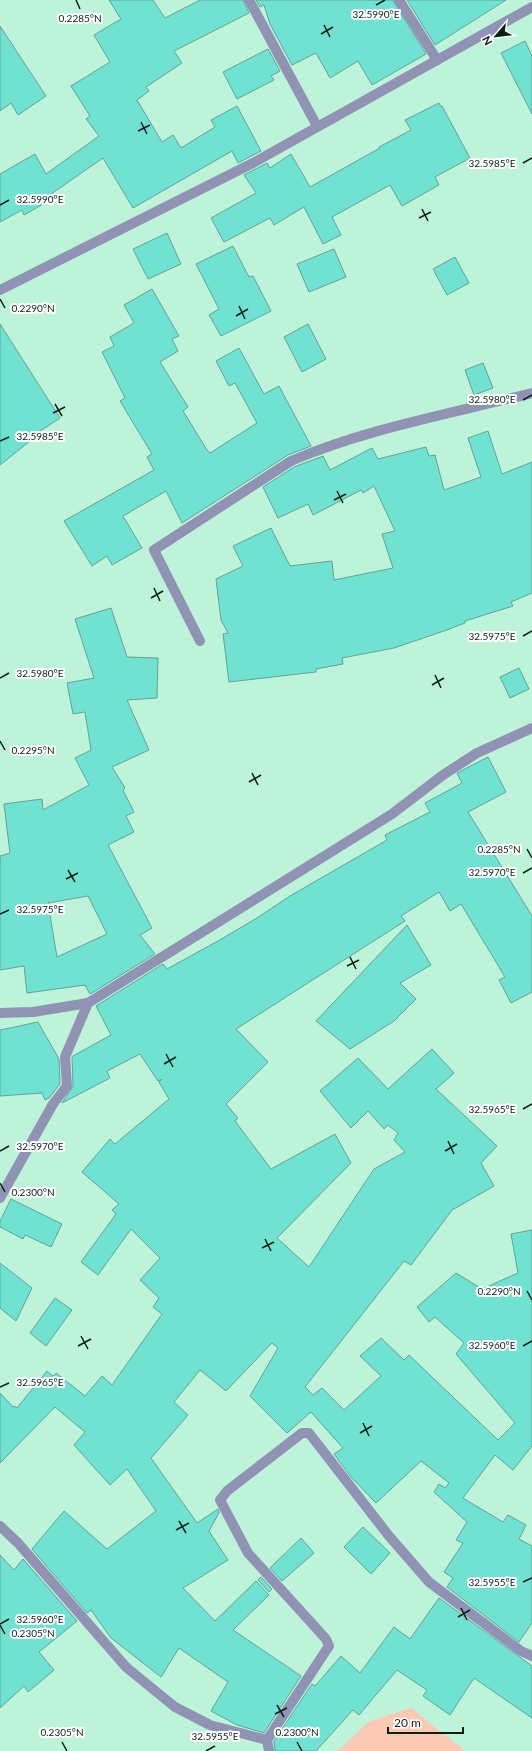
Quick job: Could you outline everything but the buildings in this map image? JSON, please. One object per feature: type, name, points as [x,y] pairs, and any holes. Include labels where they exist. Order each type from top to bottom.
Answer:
[{"type":"street","points":[[249,0],[317,126]]},
{"type":"street","points":[[399,0],[437,60]]},
{"type":"street","points":[[0,290],[253,163],[532,7]]},
{"type":"street","points":[[200,641],[154,550],[291,461],[310,453],[355,438],[532,393]]},
{"type":"street","points":[[0,1013],[33,1012],[88,1003],[392,814],[443,775],[477,753],[532,728]]},
{"type":"street","points":[[0,1198],[27,1154],[54,1104],[67,1086],[65,1057],[88,1003]]},
{"type":"street","points":[[269,1751],[267,1740],[329,1646],[326,1639],[248,1553],[220,1500],[227,1491],[302,1433],[309,1433],[389,1536],[429,1582],[521,1651],[532,1656]]},
{"type":"street","points":[[0,1526],[18,1543],[126,1667],[175,1707],[210,1725],[267,1740]]},
{"type":"shaded area","points":[[411,1708],[465,1751],[337,1751],[370,1721]]}]
